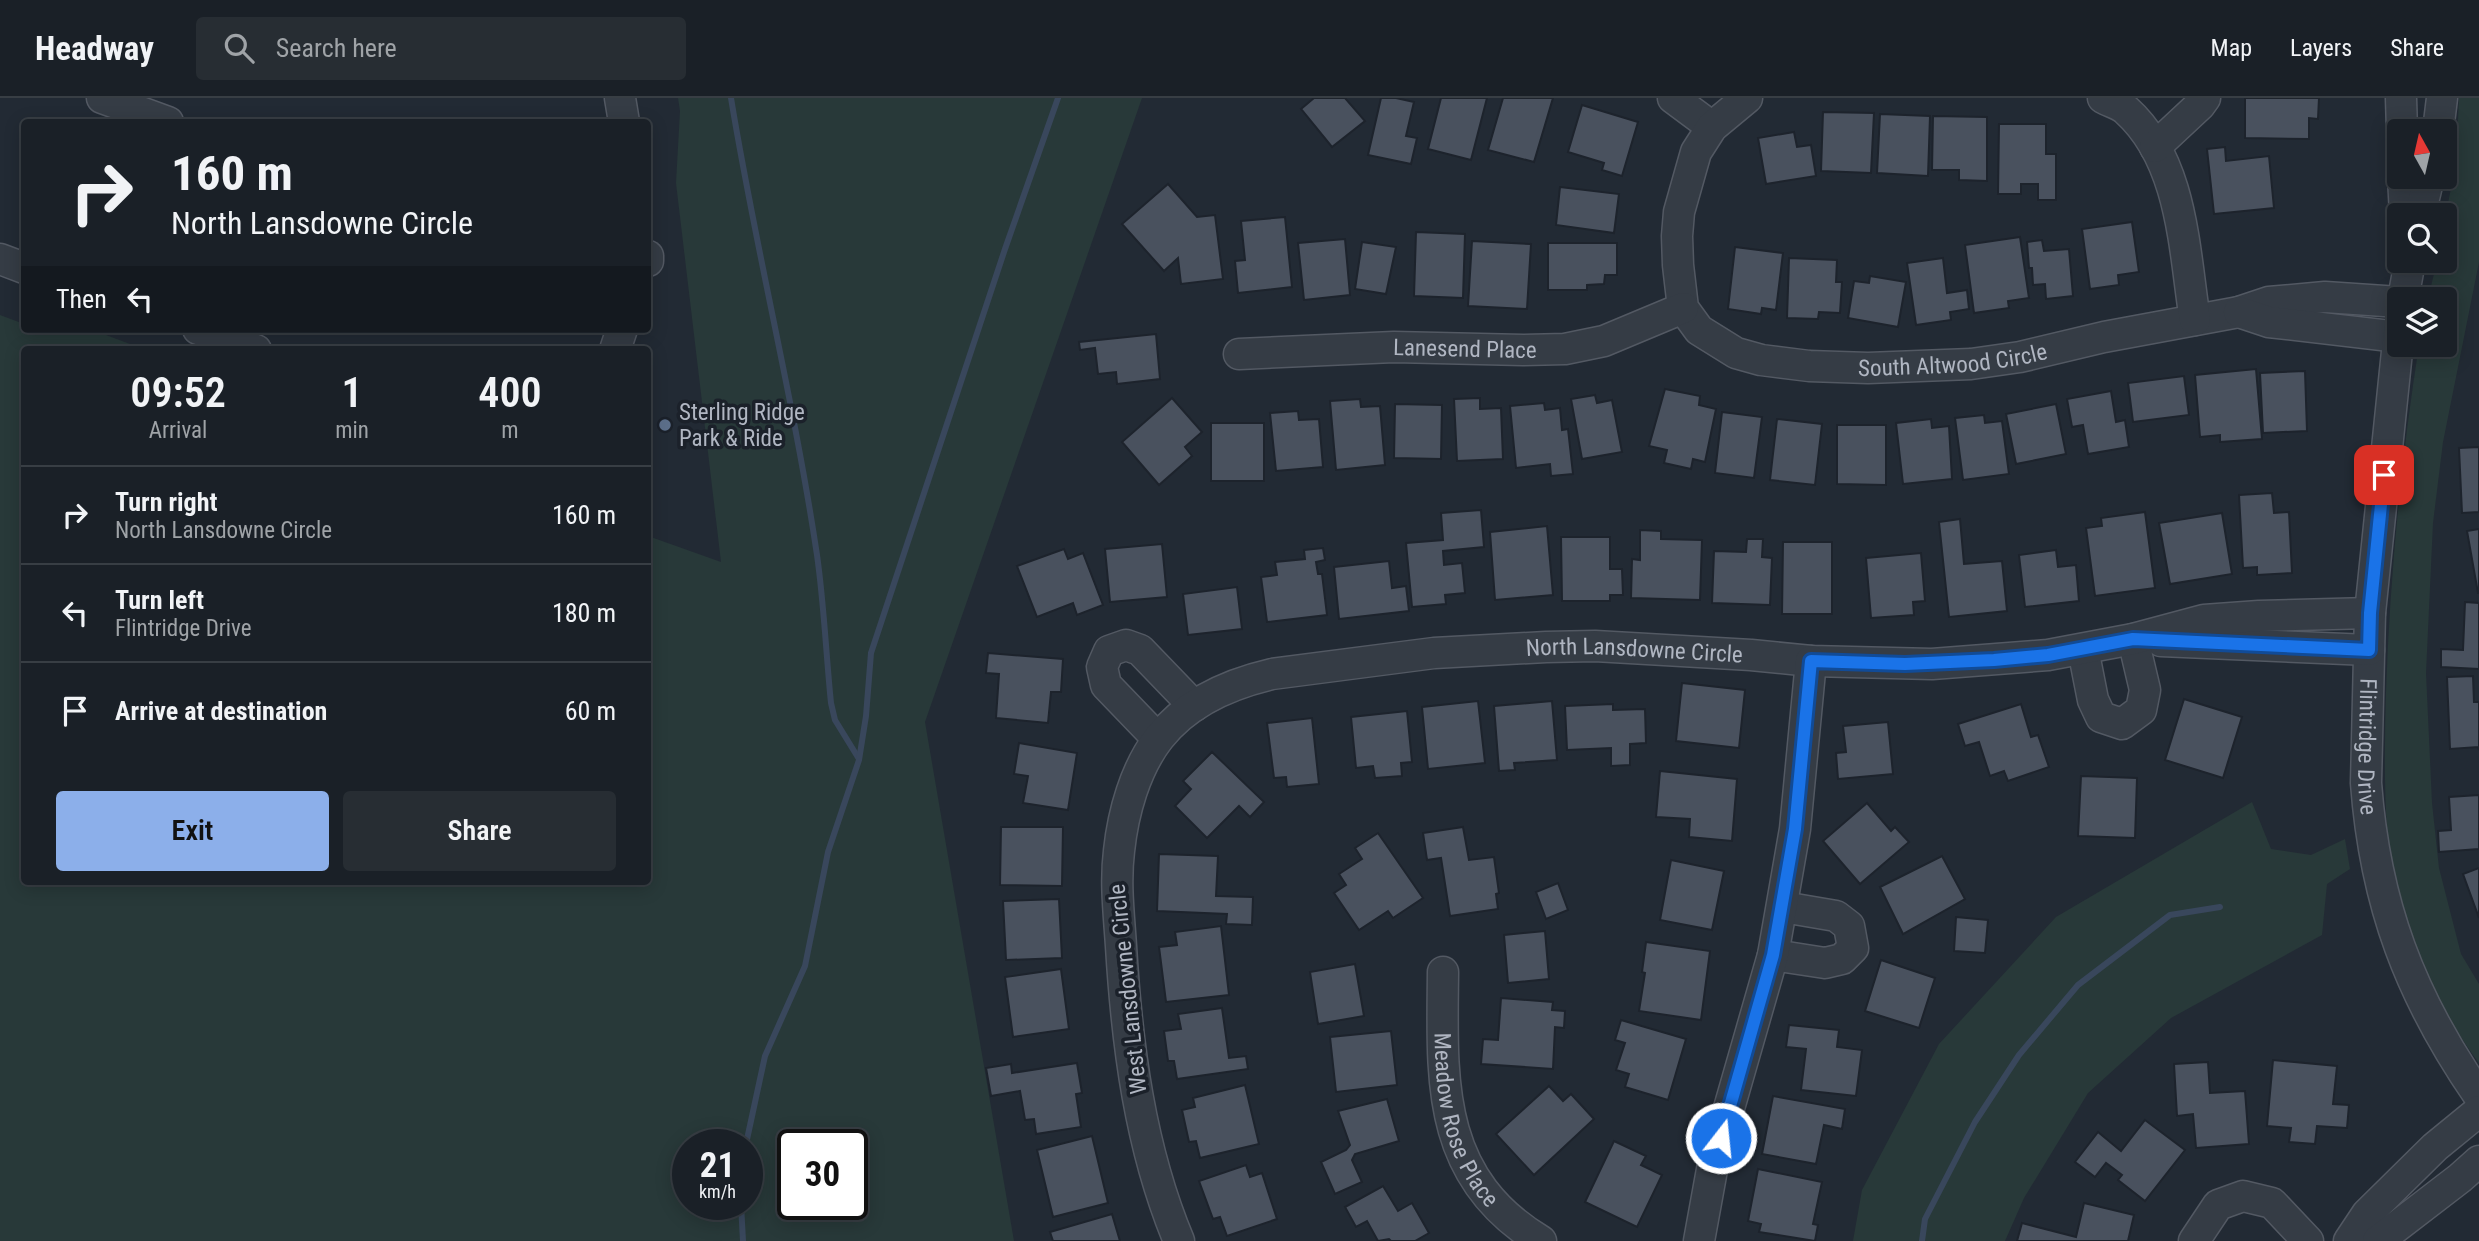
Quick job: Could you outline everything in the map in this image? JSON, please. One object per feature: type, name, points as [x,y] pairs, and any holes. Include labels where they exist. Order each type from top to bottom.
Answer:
[{"type":"street","points":[[102,98],[161,119]]},
{"type":"street","points":[[620,98],[624,119]]},
{"type":"street","points":[[1673,98],[1712,127]]},
{"type":"street","points":[[1683,308],[1678,265],[1679,212],[1696,152],[1712,127],[1747,98]]},
{"type":"street","points":[[2154,147],[2205,98]]},
{"type":"street","points":[[2401,98],[2402,119]]},
{"type":"street","points":[[2439,119],[2442,98]]},
{"type":"street","points":[[2122,102],[2164,164],[2177,204],[2195,320]]},
{"type":"street","points":[[0,259],[21,267]]},
{"type":"street","name":"South Altwood Circle","points":[[1683,308],[1699,330],[1736,353],[1761,360],[1809,366],[1868,368],[1971,364],[2020,357],[2104,337],[2239,312],[2269,302],[2325,297],[2405,279]]},
{"type":"street","name":"Lanesend Place","points":[[1239,354],[1394,346],[1523,351],[1565,349],[1604,341],[1683,308]]},
{"type":"street","name":"South Altwood Circle","points":[[2239,312],[2269,322],[2387,336]]},
{"type":"street","points":[[209,333],[245,346]]},
{"type":"street","name":"Flintridge Drive","points":[[2397,357],[2370,613],[2366,783],[2379,879],[2390,924],[2410,977],[2450,1054],[2479,1096]]},
{"type":"street","name":"North Lansdowne Circle","points":[[1176,722],[1221,690],[1247,680],[1272,674],[1434,653],[1595,646],[1811,661],[1932,664],[2048,655],[2133,639],[2204,621],[2259,616],[2370,613]]},
{"type":"street","points":[[2083,649],[2093,700],[2101,717],[2122,724],[2141,710],[2145,690],[2133,639]]},
{"type":"street","name":"North Lansdowne Circle","points":[[2133,639],[2369,650]]},
{"type":"street","points":[[1126,645],[1140,650],[1176,722],[1106,685],[1102,667],[1110,651],[1126,645]]},
{"type":"street","points":[[1699,1241],[1713,1164],[1773,955],[1783,907],[1795,829],[1811,661]]},
{"type":"street","name":"West Lansdowne Circle","points":[[1176,722],[1138,775],[1129,801],[1118,853],[1117,880],[1122,975],[1133,1076],[1158,1179],[1179,1241]]},
{"type":"street","points":[[1773,955],[1825,963],[1842,960],[1853,948],[1849,926],[1836,916],[1783,907]]},
{"type":"street","name":"Meadow Rose Place","points":[[1443,972],[1444,1089],[1460,1151],[1494,1204],[1514,1223],[1541,1241]]},
{"type":"street","points":[[2349,1241],[2367,1213],[2435,1147],[2479,1111]]},
{"type":"street","points":[[2378,1241],[2479,1161]]},
{"type":"street","points":[[2194,1241],[2218,1205],[2243,1196],[2272,1203],[2308,1241]]},
{"type":"shaded area","points":[[678,98],[1142,98],[925,722],[1014,1241],[0,1241],[0,315],[21,323],[21,333],[101,333],[135,346],[21,346],[21,885],[651,885],[651,537],[721,562],[676,183],[680,111]]},
{"type":"shaded area","points":[[2459,98],[2479,98],[2479,262],[2443,442],[2433,523],[2426,673],[2432,803],[2439,868],[2461,954],[2479,984],[2479,1063],[2432,987],[2399,912],[2389,852],[2385,772],[2393,562],[2417,357],[2457,357],[2457,287],[2431,287],[2434,273],[2457,273],[2457,203],[2448,203],[2451,189],[2457,189]]},
{"type":"shaded area","points":[[2252,802],[2271,849],[2311,855],[2345,839],[2350,869],[2327,884],[2322,935],[2171,1018],[2088,1093],[2024,1198],[2005,1241],[1853,1241],[1862,1190],[1939,1044],[2056,917]]},
{"type":"building","points":[[1314,98],[1345,98],[1365,121],[1332,147],[1301,109]]},
{"type":"building","points":[[1381,98],[1414,102],[1406,136],[1417,138],[1411,164],[1368,155]]},
{"type":"building","points":[[1441,98],[1487,98],[1471,160],[1428,149]]},
{"type":"building","points":[[1503,98],[1553,98],[1534,162],[1488,150]]},
{"type":"building","points":[[2245,98],[2319,98],[2318,119],[2309,118],[2309,139],[2245,138]]},
{"type":"building","points":[[1582,105],[1638,122],[1622,176],[1602,170],[1604,163],[1568,152]]},
{"type":"building","points":[[1823,112],[1874,113],[1871,173],[1821,171]]},
{"type":"building","points":[[1880,114],[1930,116],[1928,176],[1877,173]]},
{"type":"building","points":[[1933,116],[1987,117],[1987,181],[1959,180],[1959,170],[1932,170]]},
{"type":"building","points":[[1999,124],[2046,124],[2046,154],[2056,154],[2056,200],[2038,200],[2038,184],[2021,184],[2021,194],[1998,194]]},
{"type":"building","points":[[1794,132],[1797,147],[1811,145],[1816,176],[1766,184],[1758,138]]},
{"type":"building","points":[[2225,147],[2226,161],[2269,156],[2274,208],[2214,214],[2207,149]]},
{"type":"building","points":[[1168,184],[1197,217],[1215,215],[1223,279],[1181,284],[1178,258],[1164,271],[1122,224]]},
{"type":"building","points":[[1560,187],[1619,194],[1614,233],[1556,225]]},
{"type":"building","points":[[1285,217],[1292,287],[1238,293],[1235,261],[1245,260],[1241,221]]},
{"type":"building","points":[[2132,222],[2139,272],[2118,275],[2119,285],[2090,289],[2082,229]]},
{"type":"building","points":[[1416,232],[1465,234],[1463,298],[1414,296]]},
{"type":"building","points":[[2020,237],[2029,298],[2008,301],[2009,308],[1974,313],[1965,245]]},
{"type":"building","points":[[1345,239],[1350,295],[1304,300],[1298,243]]},
{"type":"building","points":[[2042,240],[2044,251],[2069,249],[2073,296],[2046,299],[2045,284],[2033,285],[2027,242]]},
{"type":"building","points":[[1472,241],[1531,244],[1527,309],[1468,306]]},
{"type":"building","points":[[1362,242],[1396,247],[1386,294],[1355,289]]},
{"type":"building","points":[[1548,243],[1617,243],[1617,275],[1605,275],[1604,284],[1587,285],[1587,290],[1548,290]]},
{"type":"building","points":[[1735,247],[1783,253],[1776,310],[1762,308],[1761,314],[1728,309]]},
{"type":"building","points":[[1789,258],[1837,260],[1836,282],[1842,282],[1840,313],[1819,312],[1818,319],[1787,318]]},
{"type":"building","points":[[1943,258],[1947,293],[1967,290],[1969,309],[1950,312],[1951,320],[1916,325],[1907,263]]},
{"type":"building","points":[[1870,276],[1906,282],[1898,327],[1848,318],[1854,281],[1869,283]]},
{"type":"building","points":[[1156,334],[1160,379],[1117,384],[1116,372],[1098,374],[1095,348],[1080,350],[1079,342]]},
{"type":"building","points":[[2256,369],[2262,439],[2220,442],[2220,435],[2200,437],[2195,375]]},
{"type":"building","points":[[2305,371],[2307,431],[2263,433],[2260,373]]},
{"type":"building","points":[[2184,376],[2189,415],[2133,422],[2128,383]]},
{"type":"building","points":[[1665,389],[1700,396],[1699,405],[1716,409],[1705,462],[1693,459],[1691,469],[1664,463],[1667,450],[1649,446]]},
{"type":"building","points":[[2111,391],[2116,422],[2125,420],[2129,447],[2088,454],[2083,425],[2072,427],[2067,399]]},
{"type":"building","points":[[1595,395],[1597,403],[1612,400],[1622,452],[1582,459],[1571,399]]},
{"type":"building","points":[[1172,398],[1202,432],[1185,447],[1192,456],[1159,485],[1122,442]]},
{"type":"building","points":[[1480,398],[1480,409],[1501,408],[1503,459],[1457,461],[1454,399]]},
{"type":"building","points":[[1360,399],[1361,407],[1380,406],[1385,465],[1336,470],[1330,401]]},
{"type":"building","points":[[1544,403],[1545,410],[1560,408],[1562,430],[1568,429],[1573,474],[1551,476],[1550,464],[1516,468],[1510,406]]},
{"type":"building","points":[[1395,404],[1442,405],[1441,459],[1394,458]]},
{"type":"building","points":[[2056,404],[2066,454],[2016,464],[2006,414]]},
{"type":"building","points":[[1298,411],[1299,420],[1319,419],[1323,467],[1276,471],[1270,413]]},
{"type":"building","points":[[1722,412],[1762,417],[1754,478],[1715,473]]},
{"type":"building","points":[[1984,415],[1985,423],[2002,421],[2009,474],[1963,480],[1955,418]]},
{"type":"building","points":[[1777,419],[1822,424],[1815,485],[1770,480]]},
{"type":"building","points":[[1931,419],[1932,428],[1949,426],[1952,479],[1903,484],[1896,423]]},
{"type":"building","points":[[1211,423],[1264,423],[1264,481],[1211,481]]},
{"type":"building","points":[[1837,425],[1886,425],[1886,485],[1837,484]]},
{"type":"building","points":[[2479,447],[2479,512],[2462,513],[2459,448]]},
{"type":"building","points":[[2272,493],[2274,513],[2289,512],[2292,573],[2257,575],[2257,567],[2243,568],[2239,495]]},
{"type":"building","points":[[1481,510],[1484,547],[1443,551],[1444,565],[1462,563],[1465,593],[1445,595],[1446,604],[1412,607],[1406,543],[1443,540],[1441,513]]},
{"type":"building","points":[[2145,512],[2155,588],[2095,596],[2086,528],[2102,526],[2101,518]]},
{"type":"building","points":[[2222,513],[2232,574],[2170,584],[2159,523]]},
{"type":"building","points":[[1960,519],[1964,564],[2002,561],[2007,611],[1949,617],[1939,522]]},
{"type":"building","points":[[1547,526],[1553,595],[1495,600],[1490,532]]},
{"type":"building","points":[[2479,529],[2479,593],[2478,593],[2467,531]]},
{"type":"building","points":[[1640,530],[1661,531],[1661,539],[1702,540],[1700,600],[1631,598],[1632,559],[1640,560]]},
{"type":"building","points":[[1561,537],[1610,537],[1610,569],[1622,569],[1623,595],[1610,595],[1610,601],[1562,601]]},
{"type":"building","points":[[1747,539],[1763,539],[1762,557],[1772,558],[1770,605],[1712,603],[1714,551],[1746,552]]},
{"type":"building","points":[[1783,542],[1832,542],[1832,614],[1782,614]]},
{"type":"building","points":[[1162,544],[1167,597],[1110,602],[1105,549]]},
{"type":"building","points":[[1323,548],[1325,560],[1316,562],[1318,574],[1322,574],[1327,615],[1267,622],[1261,577],[1277,575],[1275,562],[1305,559],[1304,550]]},
{"type":"building","points":[[1064,549],[1068,559],[1083,553],[1103,605],[1077,615],[1073,603],[1037,617],[1017,566]]},
{"type":"building","points":[[2056,550],[2058,567],[2076,565],[2079,601],[2025,607],[2019,555]]},
{"type":"building","points":[[1921,553],[1925,601],[1913,602],[1914,615],[1871,618],[1866,558]]},
{"type":"building","points":[[1389,561],[1392,588],[1406,586],[1409,611],[1339,619],[1334,567]]},
{"type":"building","points":[[1237,587],[1242,629],[1188,635],[1183,594]]},
{"type":"building","points":[[2465,602],[2479,603],[2479,669],[2441,667],[2441,649],[2463,650]]},
{"type":"building","points":[[988,653],[1063,659],[1061,692],[1051,692],[1048,723],[996,718],[999,674],[986,673]]},
{"type":"building","points":[[2473,676],[2474,702],[2479,702],[2479,750],[2478,747],[2450,749],[2447,677]]},
{"type":"building","points":[[1682,683],[1745,690],[1739,748],[1676,741]]},
{"type":"building","points":[[2184,699],[2242,717],[2223,778],[2165,760]]},
{"type":"building","points":[[1478,701],[1485,763],[1428,769],[1422,707]]},
{"type":"building","points":[[1552,701],[1557,760],[1514,763],[1515,770],[1499,771],[1494,706]]},
{"type":"building","points":[[1613,704],[1613,710],[1645,709],[1646,743],[1630,744],[1630,765],[1611,766],[1611,748],[1567,750],[1565,706]]},
{"type":"building","points":[[2021,704],[2031,737],[2038,735],[2049,767],[2008,781],[2004,771],[1990,776],[1979,742],[1965,746],[1958,724]]},
{"type":"building","points":[[1407,711],[1412,762],[1401,763],[1402,776],[1375,778],[1373,766],[1356,768],[1351,717]]},
{"type":"building","points":[[1312,718],[1319,784],[1287,787],[1286,777],[1274,778],[1267,723]]},
{"type":"building","points":[[1888,722],[1893,774],[1838,779],[1836,753],[1846,752],[1843,726]]},
{"type":"building","points":[[1019,743],[1077,753],[1068,810],[1023,803],[1028,776],[1014,774]]},
{"type":"building","points":[[1212,752],[1264,802],[1250,817],[1239,806],[1207,838],[1175,806],[1191,789],[1183,781]]},
{"type":"building","points":[[1660,771],[1737,779],[1732,841],[1689,837],[1690,819],[1656,817]]},
{"type":"building","points":[[2081,776],[2137,778],[2135,838],[2078,836]]},
{"type":"building","points":[[2479,795],[2479,849],[2439,852],[2438,831],[2451,830],[2449,797]]},
{"type":"building","points":[[1867,803],[1891,831],[1895,827],[1909,842],[1860,884],[1823,841]]},
{"type":"building","points":[[1001,827],[1063,827],[1062,886],[1000,885]]},
{"type":"building","points":[[1463,827],[1469,860],[1494,857],[1499,893],[1496,894],[1498,909],[1450,916],[1441,858],[1427,860],[1423,833]]},
{"type":"building","points":[[1378,833],[1423,898],[1393,918],[1388,911],[1359,930],[1334,893],[1346,885],[1339,874],[1362,859],[1355,848]]},
{"type":"building","points":[[1159,854],[1218,856],[1216,896],[1253,897],[1252,925],[1226,924],[1227,914],[1157,911]]},
{"type":"building","points":[[1942,856],[1965,899],[1903,934],[1880,887]]},
{"type":"building","points":[[1671,860],[1724,871],[1712,930],[1660,920]]},
{"type":"building","points":[[2479,868],[2479,918],[2463,874]]},
{"type":"building","points":[[1558,883],[1568,910],[1546,919],[1536,892]]},
{"type":"building","points":[[1059,899],[1062,958],[1006,960],[1003,901]]},
{"type":"building","points":[[1956,917],[1988,920],[1985,953],[1954,951]]},
{"type":"building","points":[[1221,926],[1229,995],[1166,1002],[1159,947],[1177,945],[1175,932]]},
{"type":"building","points":[[1545,931],[1549,979],[1508,983],[1504,935]]},
{"type":"building","points":[[1646,942],[1710,951],[1701,1020],[1639,1011],[1645,973],[1642,972]]},
{"type":"building","points":[[1881,960],[1935,978],[1919,1028],[1865,1011]]},
{"type":"building","points":[[1355,964],[1364,1016],[1318,1024],[1310,972]]},
{"type":"building","points":[[1061,969],[1069,1029],[1013,1037],[1005,977]]},
{"type":"building","points":[[1501,998],[1553,1002],[1552,1010],[1565,1011],[1564,1028],[1555,1027],[1553,1069],[1481,1064],[1483,1039],[1498,1040]]},
{"type":"building","points":[[1222,1008],[1229,1058],[1246,1056],[1248,1069],[1177,1079],[1174,1061],[1168,1061],[1164,1031],[1181,1029],[1178,1014]]},
{"type":"building","points":[[1621,1020],[1686,1039],[1668,1100],[1625,1087],[1629,1074],[1616,1070],[1625,1043],[1615,1040]]},
{"type":"building","points":[[1789,1025],[1839,1030],[1837,1047],[1862,1050],[1856,1096],[1801,1090],[1806,1049],[1786,1047]]},
{"type":"building","points":[[1391,1031],[1397,1085],[1336,1092],[1330,1037]]},
{"type":"building","points":[[2273,1060],[2337,1066],[2333,1104],[2349,1105],[2347,1128],[2317,1126],[2315,1144],[2289,1142],[2291,1128],[2267,1126]]},
{"type":"building","points":[[2208,1062],[2210,1093],[2245,1091],[2249,1144],[2196,1148],[2193,1114],[2177,1116],[2174,1064]]},
{"type":"building","points":[[1077,1063],[1082,1093],[1076,1094],[1081,1127],[1036,1134],[1034,1119],[1025,1120],[1020,1091],[991,1096],[986,1068],[1011,1064],[1012,1073]]},
{"type":"building","points":[[1245,1085],[1259,1144],[1200,1158],[1196,1141],[1189,1142],[1182,1110],[1195,1107],[1193,1098]]},
{"type":"building","points":[[1549,1086],[1563,1101],[1571,1094],[1594,1119],[1534,1175],[1496,1134]]},
{"type":"building","points":[[1773,1096],[1845,1109],[1842,1129],[1824,1125],[1816,1164],[1762,1154]]},
{"type":"building","points":[[1387,1099],[1399,1141],[1355,1154],[1352,1160],[1362,1182],[1335,1194],[1321,1162],[1346,1150],[1350,1145],[1338,1111]]},
{"type":"building","points":[[2145,1120],[2185,1150],[2145,1201],[2118,1180],[2122,1175],[2106,1163],[2095,1177],[2075,1162],[2098,1132],[2121,1151]]},
{"type":"building","points":[[1092,1136],[1108,1203],[1053,1217],[1037,1150]]},
{"type":"building","points":[[1614,1141],[1646,1156],[1641,1165],[1662,1175],[1637,1227],[1585,1202]]},
{"type":"building","points":[[1246,1165],[1250,1177],[1262,1173],[1277,1219],[1227,1236],[1220,1217],[1213,1219],[1199,1181]]},
{"type":"building","points":[[1758,1169],[1822,1182],[1813,1224],[1818,1225],[1815,1241],[1759,1232],[1761,1224],[1748,1221]]},
{"type":"building","points":[[1383,1186],[1398,1211],[1412,1203],[1429,1233],[1415,1241],[1378,1241],[1367,1221],[1356,1227],[1345,1207]]},
{"type":"building","points":[[2084,1203],[2134,1215],[2128,1241],[2017,1241],[2022,1223],[2076,1237]]},
{"type":"building","points":[[1112,1214],[1120,1241],[1053,1241],[1050,1232]]},
{"type":"waterway","points":[[731,98],[808,497],[819,573],[831,703],[835,720],[859,759]]},
{"type":"waterway","points":[[749,1129],[765,1056],[805,966],[828,852],[859,760],[871,653],[1058,98]]},
{"type":"waterway","points":[[1922,1241],[1925,1219],[1975,1122],[2019,1055],[2078,985],[2170,915],[2220,907]]},
{"type":"waterway","points":[[742,1220],[743,1241]]},
{"type":"place","name":"Sterling Ridge Park & Ride","points":[[665,425]]},
{"type":"route","points":[[1721,1138],[1773,955],[1783,907],[1795,829],[1811,661],[1932,664],[1994,660],[2048,655],[2133,639],[2369,650],[2370,613],[2384,475]]}]
